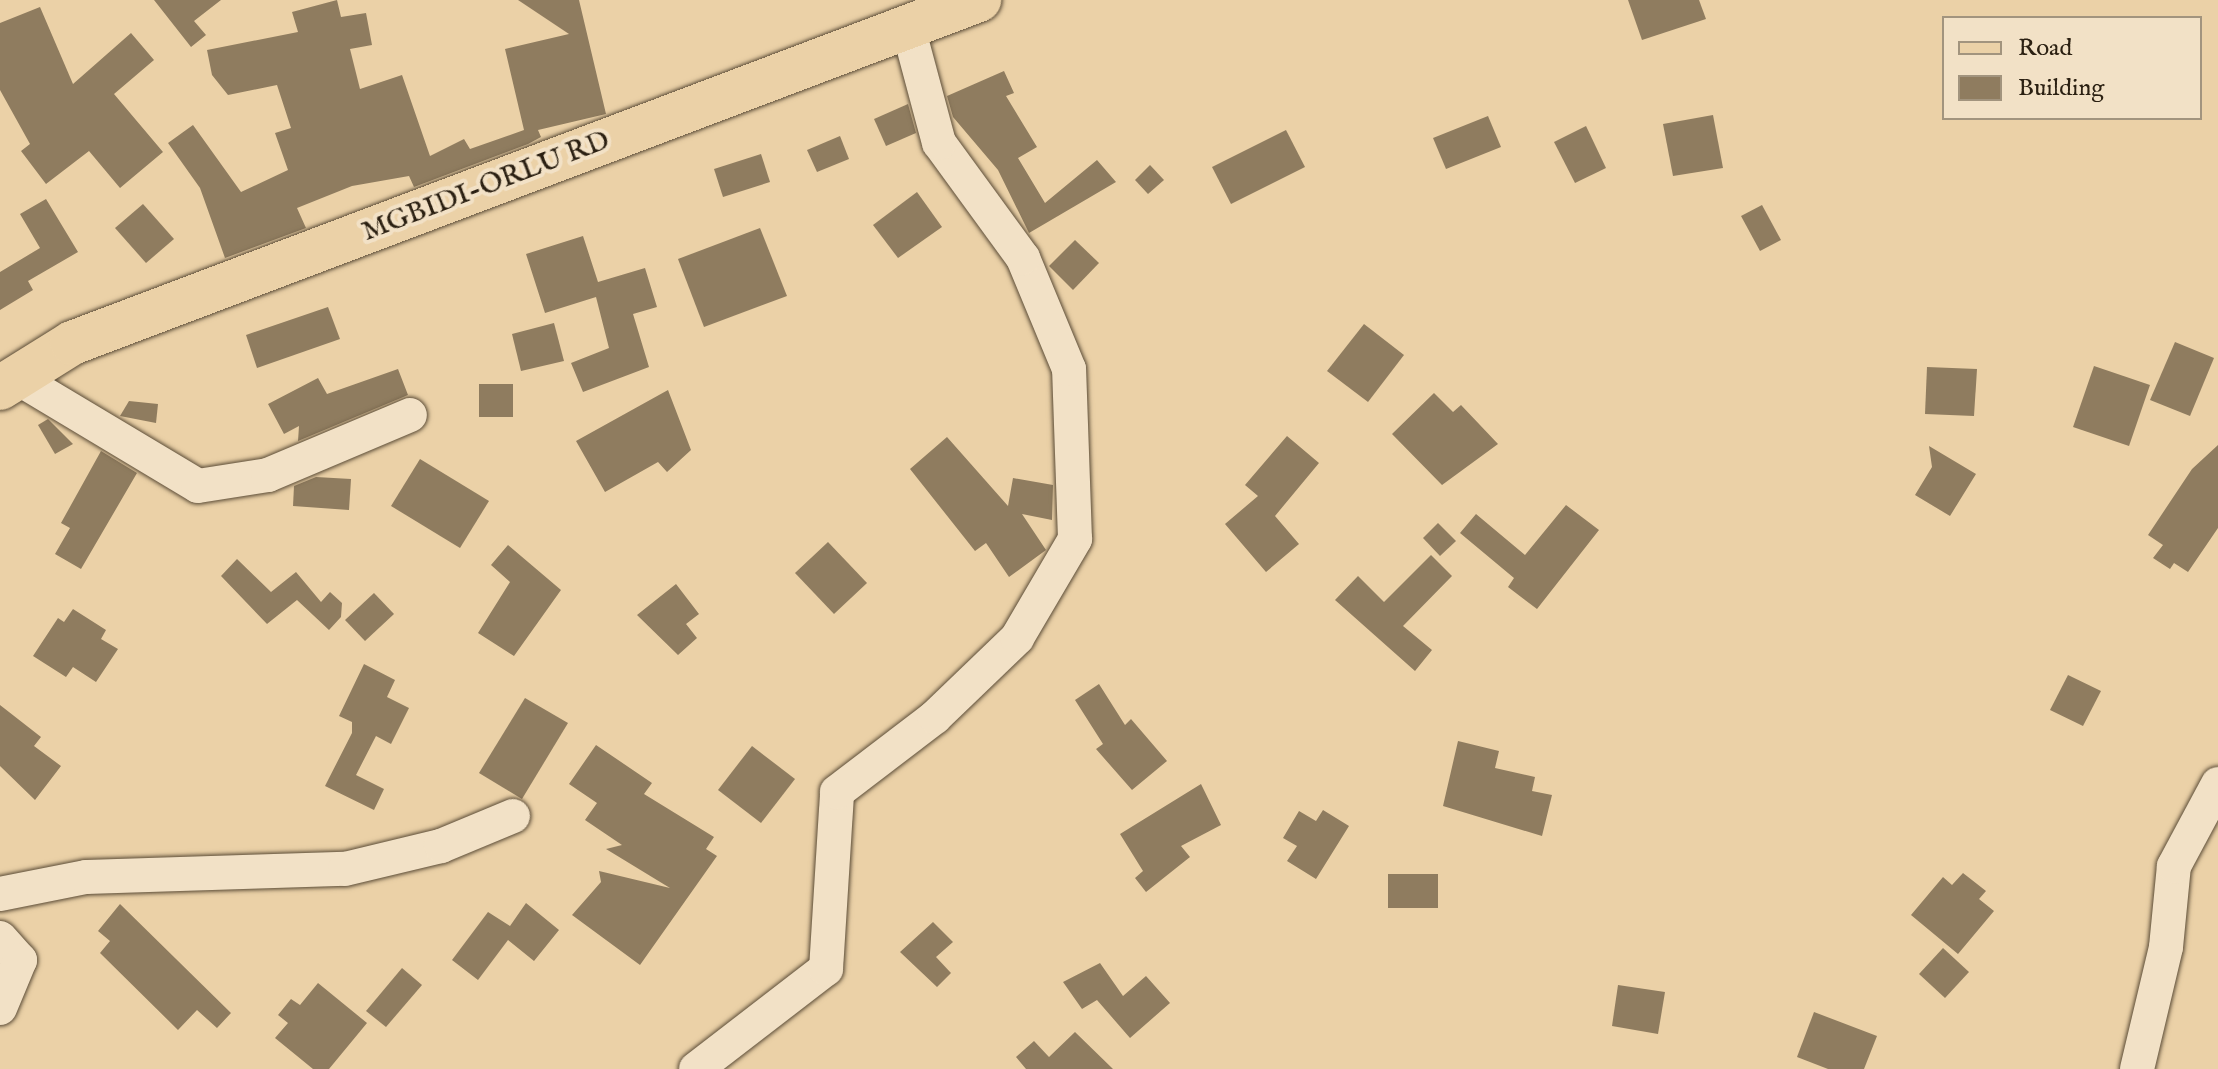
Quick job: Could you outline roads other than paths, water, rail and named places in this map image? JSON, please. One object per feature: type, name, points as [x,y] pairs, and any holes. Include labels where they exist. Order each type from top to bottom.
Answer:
[{"type":"main road","name":"MGBIDI-ORLU RD","points":[[10,384],[72,343],[979,0]]},
{"type":"street","points":[[696,1069],[826,969],[837,792],[935,717],[1017,638],[1075,539],[1069,369],[1023,258],[939,143],[908,27]]},
{"type":"street","points":[[10,384],[198,486],[268,475],[410,415]]},
{"type":"street","points":[[2137,1069],[2166,947],[2174,866],[2218,784]]},
{"type":"street","points":[[0,894],[86,877],[345,869],[441,846],[513,816]]},
{"type":"street","points":[[0,938],[20,960],[0,1008]]}]
